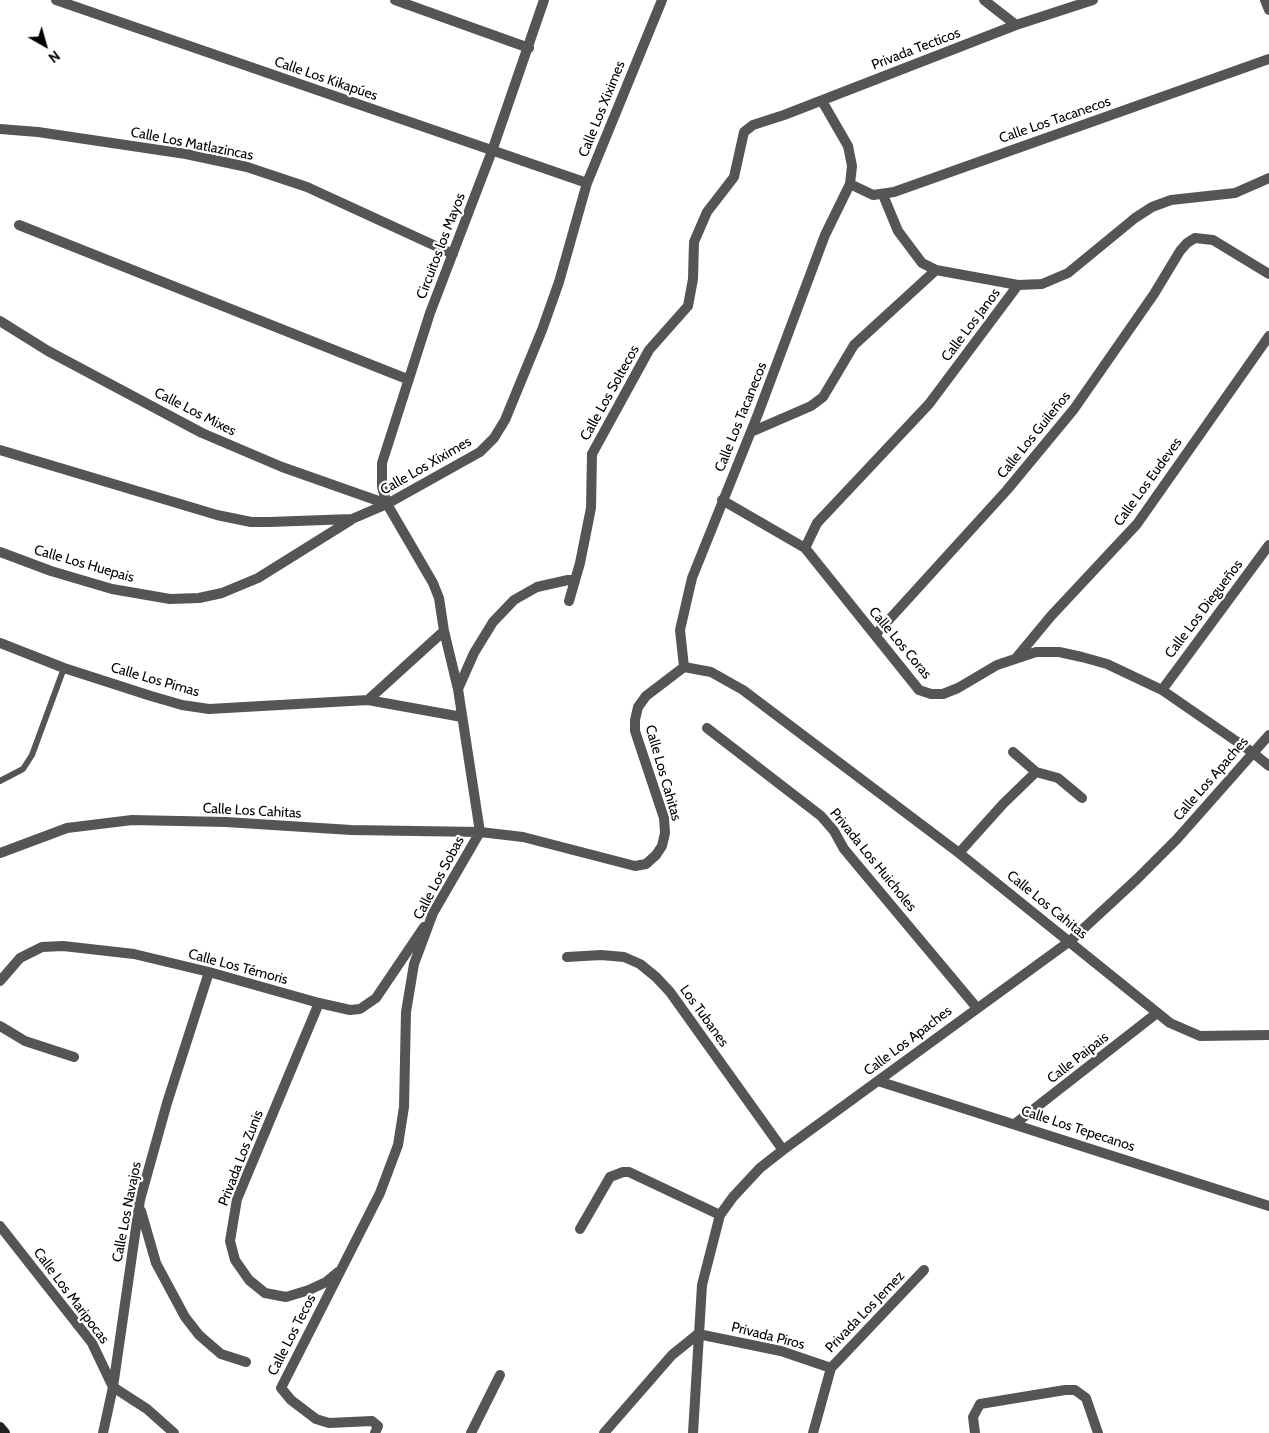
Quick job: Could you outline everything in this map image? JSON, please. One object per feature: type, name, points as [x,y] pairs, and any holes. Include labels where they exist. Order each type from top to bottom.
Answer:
[{"type":"street","name":"Calle Los Kikapúes","points":[[56,0],[587,183]]},
{"type":"street","points":[[395,0],[529,48]]},
{"type":"street","name":"Circuitos los Mayos","points":[[388,504],[382,487],[382,463],[407,379],[492,151],[544,0]]},
{"type":"street","name":"Calle Los Xiximes","points":[[0,450],[234,519],[269,522],[352,519],[388,504],[480,452],[505,420],[542,330],[559,282],[587,183],[662,0]]},
{"type":"street","points":[[984,0],[1016,25]]},
{"type":"street","name":"Privada Tecticos","points":[[749,127],[822,101],[1016,25],[1093,0]]},
{"type":"street","points":[[1265,0],[1269,10]]},
{"type":"street","name":"Calle Los Tacanecos","points":[[883,195],[1269,59]]},
{"type":"street","name":"Calle Los Tacanecos","points":[[684,666],[680,630],[692,578],[751,432],[825,234],[850,184],[852,166],[848,146],[822,101]]},
{"type":"street","name":"Calle Los Soltecos","points":[[569,601],[591,508],[592,454],[649,350],[688,306],[693,279],[694,242],[707,212],[734,177],[740,141],[749,127]]},
{"type":"street","name":"Calle Los Matlazincas","points":[[0,129],[38,132],[186,154],[247,167],[307,187],[453,254]]},
{"type":"street","name":"Calle Los Janos","points":[[805,548],[817,523],[930,404],[1018,285],[1042,284],[1068,273],[1134,218],[1152,207],[1171,200],[1234,193],[1269,178]]},
{"type":"street","points":[[850,184],[864,192],[883,195],[891,218],[908,248],[922,263],[936,270],[1018,285]]},
{"type":"street","points":[[19,225],[407,379]]},
{"type":"street","name":"Calle Los Guileños","points":[[876,634],[1007,490],[1074,409],[1154,294],[1180,250],[1195,238],[1213,240],[1269,274]]},
{"type":"street","points":[[751,432],[811,406],[824,396],[854,345],[936,270]]},
{"type":"street","name":"Calle Los Mixes","points":[[0,321],[48,351],[202,433],[282,467],[388,504]]},
{"type":"street","name":"Calle Los Eudeves","points":[[1017,657],[1051,616],[1138,524],[1269,336]]},
{"type":"street","name":"Calle Los Coras","points":[[722,500],[805,548],[876,634],[919,690],[931,694],[943,694],[958,688],[997,665],[1017,657],[1036,652],[1059,652],[1107,664],[1162,690],[1252,752],[1269,766]]},
{"type":"street","name":"Calle Los Sobas","points":[[342,1268],[380,1193],[398,1145],[404,1107],[406,1012],[414,964],[433,913],[480,832],[458,689],[444,631],[443,612],[433,583],[388,504]]},
{"type":"street","name":"Calle Los Huepais","points":[[0,552],[51,572],[112,589],[170,599],[199,598],[222,594],[258,578],[352,519]]},
{"type":"street","name":"Calle Los Diegueños","points":[[1162,690],[1269,545]]},
{"type":"street","points":[[458,689],[474,653],[493,622],[514,600],[537,587],[575,580]]},
{"type":"street","points":[[368,700],[444,631]]},
{"type":"street","name":"Calle Los Pimas","points":[[0,643],[64,668],[174,703],[209,709],[368,700],[462,717]]},
{"type":"street","name":"Calle Los Cahitas","points":[[0,853],[67,828],[132,820],[226,822],[350,830],[480,832],[523,837],[635,866],[646,864],[662,846],[665,833],[664,818],[635,731],[635,720],[638,707],[646,696],[684,666],[712,672],[743,690],[959,852],[1158,1014],[1186,1032],[1200,1036],[1269,1035]]},
{"type":"street","name":"Privada Los Huicholes","points":[[707,728],[821,816],[834,831],[844,849],[976,1008]]},
{"type":"street","name":"Calle Los Apaches","points":[[694,1433],[702,1285],[720,1215],[746,1182],[784,1150],[1070,941],[1177,839],[1269,735]]},
{"type":"street","points":[[1013,752],[1036,772],[1058,778],[1082,798]]},
{"type":"street","points":[[959,852],[1003,804],[1036,772]]},
{"type":"street","name":"Calle Los Témoris","points":[[0,981],[20,958],[42,947],[63,946],[134,954],[209,972],[319,1004],[350,1010],[360,1009],[376,998],[433,913]]},
{"type":"street","name":"Los Tubanes","points":[[566,957],[601,955],[624,957],[640,964],[656,978],[670,992],[784,1150]]},
{"type":"street","name":"Calle Los Navajos","points":[[103,1433],[113,1387],[140,1200],[167,1103],[209,972]]},
{"type":"street","name":"Privada Los Zunis","points":[[319,1004],[237,1199],[230,1241],[235,1260],[248,1280],[265,1293],[286,1296],[309,1290],[326,1282],[342,1268]]},
{"type":"street","name":"Calle Paipais","points":[[1016,1123],[1158,1014]]},
{"type":"street","points":[[0,1026],[25,1040],[74,1057]]},
{"type":"street","name":"Calle Los Tepecanos","points":[[878,1081],[1016,1123],[1269,1206]]},
{"type":"street","points":[[580,1229],[610,1177],[623,1172],[630,1172],[720,1215]]},
{"type":"street","points":[[140,1200],[143,1223],[156,1263],[185,1316],[199,1335],[221,1354],[246,1362]]},
{"type":"street","name":"Calle Los Maripocas","points":[[0,1226],[92,1343],[113,1387]]},
{"type":"street","name":"Calle Los Tecos","points":[[342,1268],[280,1388],[291,1400],[316,1419],[329,1423],[372,1421],[378,1426],[375,1433]]},
{"type":"street","name":"Privada Los Jemez","points":[[813,1433],[831,1368],[924,1270]]},
{"type":"street","points":[[604,1433],[672,1354],[698,1334]]},
{"type":"street","name":"Privada Piros","points":[[698,1334],[780,1351],[831,1368]]},
{"type":"street","points":[[471,1433],[500,1374]]},
{"type":"street","points":[[113,1387],[147,1409],[174,1433]]},
{"type":"street","points":[[975,1433],[973,1417],[975,1409],[980,1404],[988,1401],[1066,1390],[1075,1390],[1086,1398],[1098,1433]]},
{"type":"street","points":[[0,1426],[5,1433]]},
{"type":"lane","points":[[0,781],[23,769],[32,755],[64,668]]}]
